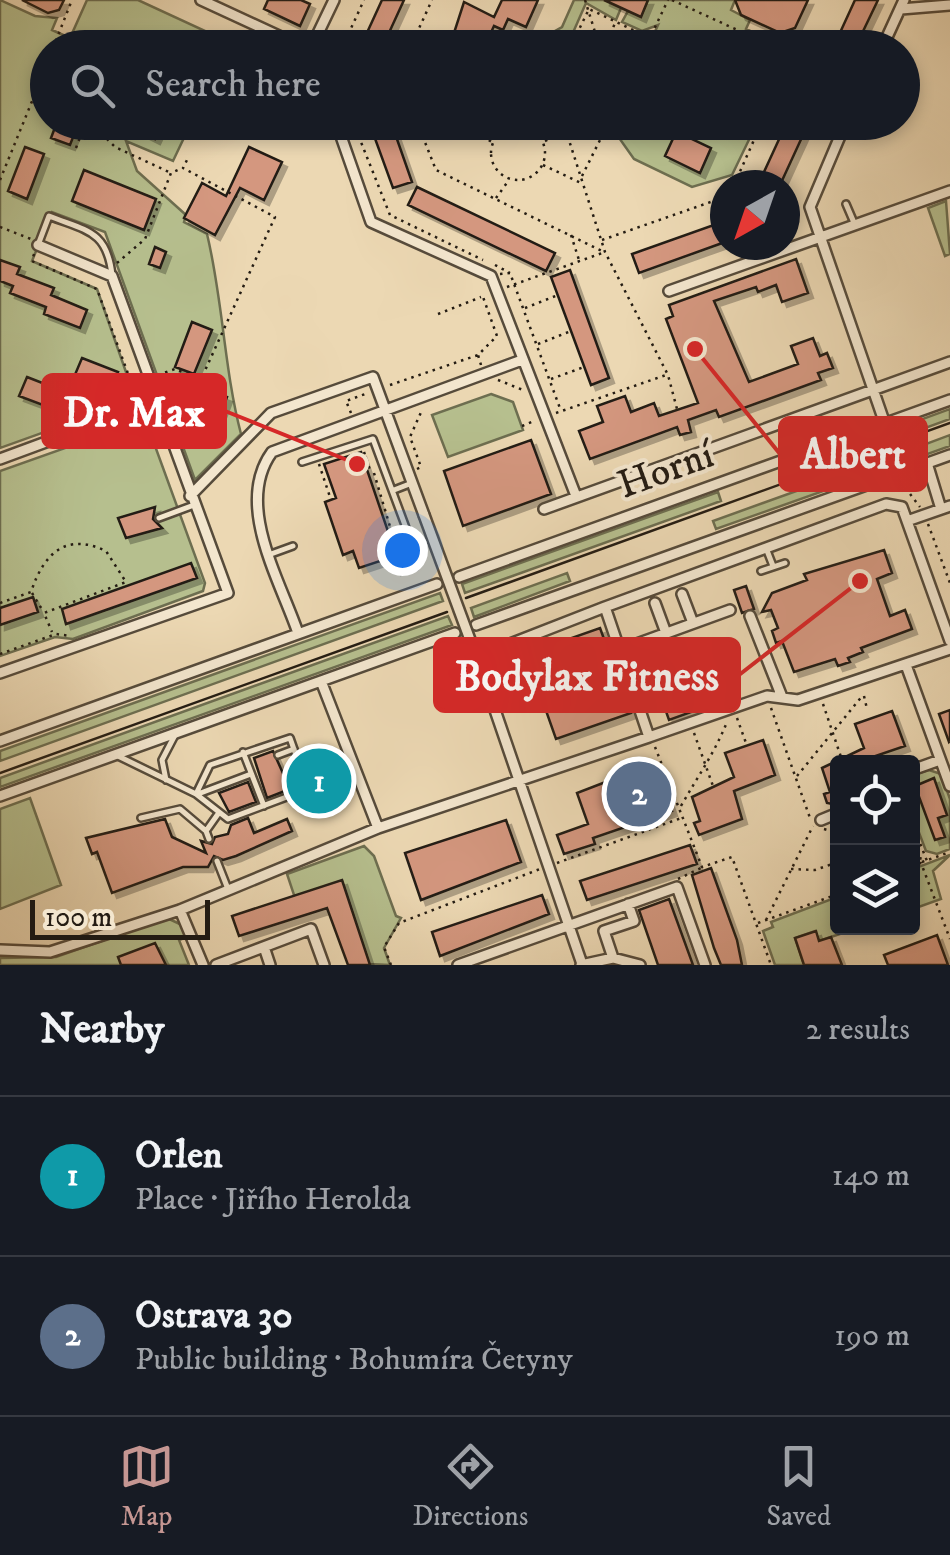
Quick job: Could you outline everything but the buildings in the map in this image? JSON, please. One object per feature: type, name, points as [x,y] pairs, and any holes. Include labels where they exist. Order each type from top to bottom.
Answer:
[{"type":"street","points":[[201,0],[268,30]]},
{"type":"street","points":[[318,30],[334,0]]},
{"type":"street","points":[[890,30],[902,4],[950,5]]},
{"type":"street","points":[[342,140],[371,222],[491,276],[541,419],[576,496]]},
{"type":"street","points":[[838,140],[811,197],[818,239],[885,424]]},
{"type":"street","points":[[669,291],[950,191]]},
{"type":"street","points":[[0,673],[228,594],[112,271],[38,245]]},
{"type":"street","points":[[298,634],[255,506],[261,467],[272,452],[522,360]]},
{"type":"street","points":[[544,509],[950,362]]},
{"type":"street","points":[[192,500],[270,412],[373,376],[483,675],[581,965],[614,958],[640,965]]},
{"type":"street","name":"Horní","points":[[459,577],[950,400]]},
{"type":"street","points":[[0,459],[157,401]]},
{"type":"street","name":"Horní","points":[[476,625],[950,455]]},
{"type":"street","points":[[907,521],[945,508],[928,463]]},
{"type":"street","points":[[0,950],[50,952],[180,910],[378,828],[518,780],[767,696],[798,700],[906,665],[950,645],[902,507],[886,504],[505,646]]},
{"type":"street","points":[[0,740],[437,584]]},
{"type":"street","points":[[682,594],[692,623]]},
{"type":"street","points":[[656,603],[666,633]]},
{"type":"street","points":[[605,608],[649,737]]},
{"type":"street","points":[[620,650],[730,610]]},
{"type":"street","points":[[750,616],[782,697]]},
{"type":"street","points":[[0,796],[455,632]]},
{"type":"street","points":[[906,665],[950,786]]},
{"type":"street","points":[[321,682],[378,828]]},
{"type":"street","points":[[920,767],[940,760]]},
{"type":"street","points":[[821,820],[830,816]]},
{"type":"street","points":[[458,965],[677,887],[705,965]]},
{"type":"street","points":[[614,958],[604,932],[634,921],[628,904]]},
{"type":"street","points":[[180,910],[203,965]]},
{"type":"street","points":[[216,965],[312,929],[324,965]]},
{"type":"street","points":[[264,947],[270,965]]},
{"type":"lane","points":[[846,204],[855,225]]},
{"type":"lane","points":[[38,245],[49,216],[97,235],[107,247],[112,271]]},
{"type":"lane","points":[[302,462],[373,439],[412,544]]},
{"type":"lane","points":[[394,490],[410,478]]},
{"type":"lane","points":[[159,518],[192,500]]},
{"type":"lane","points":[[271,554],[293,546]]},
{"type":"lane","points":[[766,548],[773,566]]},
{"type":"lane","points":[[761,572],[785,564]]},
{"type":"lane","points":[[166,783],[162,760],[176,733]]},
{"type":"lane","points":[[115,755],[138,763],[166,783],[196,794],[228,819],[308,789],[290,738],[210,765],[196,794]]},
{"type":"lane","points":[[278,755],[294,748]]},
{"type":"lane","points":[[243,752],[252,764],[251,774],[264,806]]},
{"type":"lane","points":[[196,794],[251,774]]},
{"type":"lane","points":[[140,818],[180,809],[206,831],[209,839]]},
{"type":"lane","points":[[206,831],[218,814]]},
{"type":"lane","points":[[217,861],[228,889]]},
{"type":"path","points":[[60,30],[72,0]]},
{"type":"path","points":[[350,30],[364,0]]},
{"type":"path","points":[[418,30],[432,0]]},
{"type":"path","points":[[585,0],[597,30]]},
{"type":"path","points":[[654,30],[670,0],[737,30]]},
{"type":"path","points":[[589,9],[633,30]]},
{"type":"path","points":[[579,30],[589,9]]},
{"type":"path","points":[[612,30],[616,22]]},
{"type":"path","points":[[0,180],[30,106]]},
{"type":"path","points":[[76,148],[79,140]]},
{"type":"path","points":[[106,140],[170,172],[183,168],[275,217],[187,410],[164,420]]},
{"type":"path","points":[[359,140],[381,202],[390,216],[510,272],[561,412]]},
{"type":"path","points":[[424,140],[436,170],[605,252]]},
{"type":"path","points":[[489,140],[493,142],[496,168],[510,178],[525,179],[542,164],[539,140]]},
{"type":"path","points":[[542,143],[548,140]]},
{"type":"path","points":[[569,140],[605,252],[668,375],[678,409]]},
{"type":"path","points":[[581,177],[600,140]]},
{"type":"path","points":[[741,170],[754,140]]},
{"type":"path","points":[[183,168],[188,158]]},
{"type":"path","points":[[542,164],[583,184]]},
{"type":"path","points":[[112,271],[142,244],[170,172]]},
{"type":"path","points":[[495,200],[510,178]]},
{"type":"path","points":[[601,240],[710,201]]},
{"type":"path","points":[[0,227],[38,245],[32,261],[97,289],[134,390],[129,401]]},
{"type":"path","points":[[570,235],[580,261]]},
{"type":"path","points":[[438,314],[605,252]]},
{"type":"path","points":[[491,276],[510,272]]},
{"type":"path","points":[[523,308],[558,295]]},
{"type":"path","points":[[482,297],[497,336],[478,355],[486,380],[526,391]]},
{"type":"path","points":[[536,344],[571,331]]},
{"type":"path","points":[[549,379],[584,368]]},
{"type":"path","points":[[149,378],[175,369],[203,380]]},
{"type":"path","points":[[522,426],[668,375]]},
{"type":"path","points":[[410,478],[422,468],[410,436],[425,403]]},
{"type":"path","points":[[187,410],[194,412],[188,444]]},
{"type":"path","points":[[866,445],[886,438],[897,474],[925,515],[950,583]]},
{"type":"path","points":[[363,450],[397,550]]},
{"type":"path","points":[[318,460],[330,496]]},
{"type":"path","points":[[371,474],[387,469]]},
{"type":"path","points":[[0,603],[31,592],[44,560],[72,542],[106,550],[126,582],[44,613]]},
{"type":"path","points":[[31,592],[53,635]]},
{"type":"path","points":[[0,654],[53,635],[73,636]]},
{"type":"path","points":[[819,693],[841,755]]},
{"type":"path","points":[[796,778],[863,695],[868,709]]},
{"type":"path","points":[[766,920],[807,830],[814,828],[767,696]]},
{"type":"path","points":[[680,807],[706,767],[733,707]]},
{"type":"path","points":[[733,707],[746,743]]},
{"type":"path","points":[[690,722],[713,786]]},
{"type":"path","points":[[649,737],[702,867]]},
{"type":"path","points":[[391,965],[384,947],[399,923],[684,817]]},
{"type":"path","points":[[920,842],[928,861]]},
{"type":"path","points":[[950,852],[921,863],[950,939]]},
{"type":"path","points":[[677,887],[680,875],[732,856],[772,965]]},
{"type":"path","points":[[920,858],[928,861]]},
{"type":"path","points":[[790,869],[815,870],[830,865]]},
{"type":"path","points":[[757,924],[830,897]]},
{"type":"green space","points":[[0,0],[35,16],[57,18],[52,30],[30,30],[30,140],[183,140],[173,161],[126,141],[137,171],[186,215],[184,222],[207,234],[241,434],[195,480],[105,232],[52,212],[32,261],[97,289],[134,395],[131,401],[0,448]]},
{"type":"green space","points":[[87,0],[138,0],[203,30],[74,30]]},
{"type":"green space","points":[[574,0],[609,0],[621,8],[616,20],[586,3],[574,30],[557,30],[562,27]]},
{"type":"green space","points":[[648,0],[735,0],[731,10],[750,20],[748,30],[656,30],[658,25],[640,30],[622,22],[628,11],[641,16]]},
{"type":"green space","points":[[621,140],[749,140],[734,170],[710,170],[710,182],[692,187],[634,159]]},
{"type":"green space","points":[[946,201],[950,254],[945,256],[928,208]]},
{"type":"green space","points":[[491,394],[513,402],[523,430],[448,457],[432,415]]},
{"type":"green space","points":[[950,409],[950,419],[890,441],[887,432]]},
{"type":"green space","points":[[141,421],[147,424],[205,583],[203,591],[73,639],[55,637],[0,656],[0,471]]},
{"type":"green space","points":[[950,435],[950,446],[897,465],[894,456]]},
{"type":"green space","points":[[888,458],[891,467],[716,529],[713,521]]},
{"type":"green space","points":[[718,492],[721,501],[465,593],[462,584]]},
{"type":"green space","points":[[567,573],[570,581],[474,617],[471,608]]},
{"type":"green space","points":[[440,593],[443,601],[0,761],[0,751]]},
{"type":"green space","points":[[448,616],[452,625],[0,787],[0,778]]},
{"type":"green space","points":[[929,770],[941,774],[950,799],[950,849],[937,854],[926,851],[920,835],[920,773]]},
{"type":"green space","points":[[30,798],[61,885],[0,909],[0,809]]},
{"type":"green space","points":[[364,846],[374,856],[396,916],[401,918],[384,948],[390,965],[369,964],[342,881],[295,898],[287,874]]},
{"type":"green space","points":[[950,855],[933,871],[941,899],[920,906],[920,866]]},
{"type":"green space","points":[[830,900],[830,935],[837,935],[819,941],[815,931],[795,938],[804,965],[775,965],[763,931],[773,927],[771,922]]},
{"type":"green space","points":[[167,918],[182,925],[187,937],[179,940],[189,965],[0,965],[0,958],[56,957]]},
{"type":"tram line","points":[[466,598],[950,423]]},
{"type":"tram line","points":[[0,773],[447,612]]},
{"type":"place","name":"Albert","points":[[695,349]]},
{"type":"place","name":"Dr. Max","points":[[357,464]]},
{"type":"place","name":"Bodylax Fitness","points":[[860,581]]},
{"type":"place","name":"Orlen","points":[[319,781]]},
{"type":"place","name":"Ostrava 30","points":[[639,794]]}]
